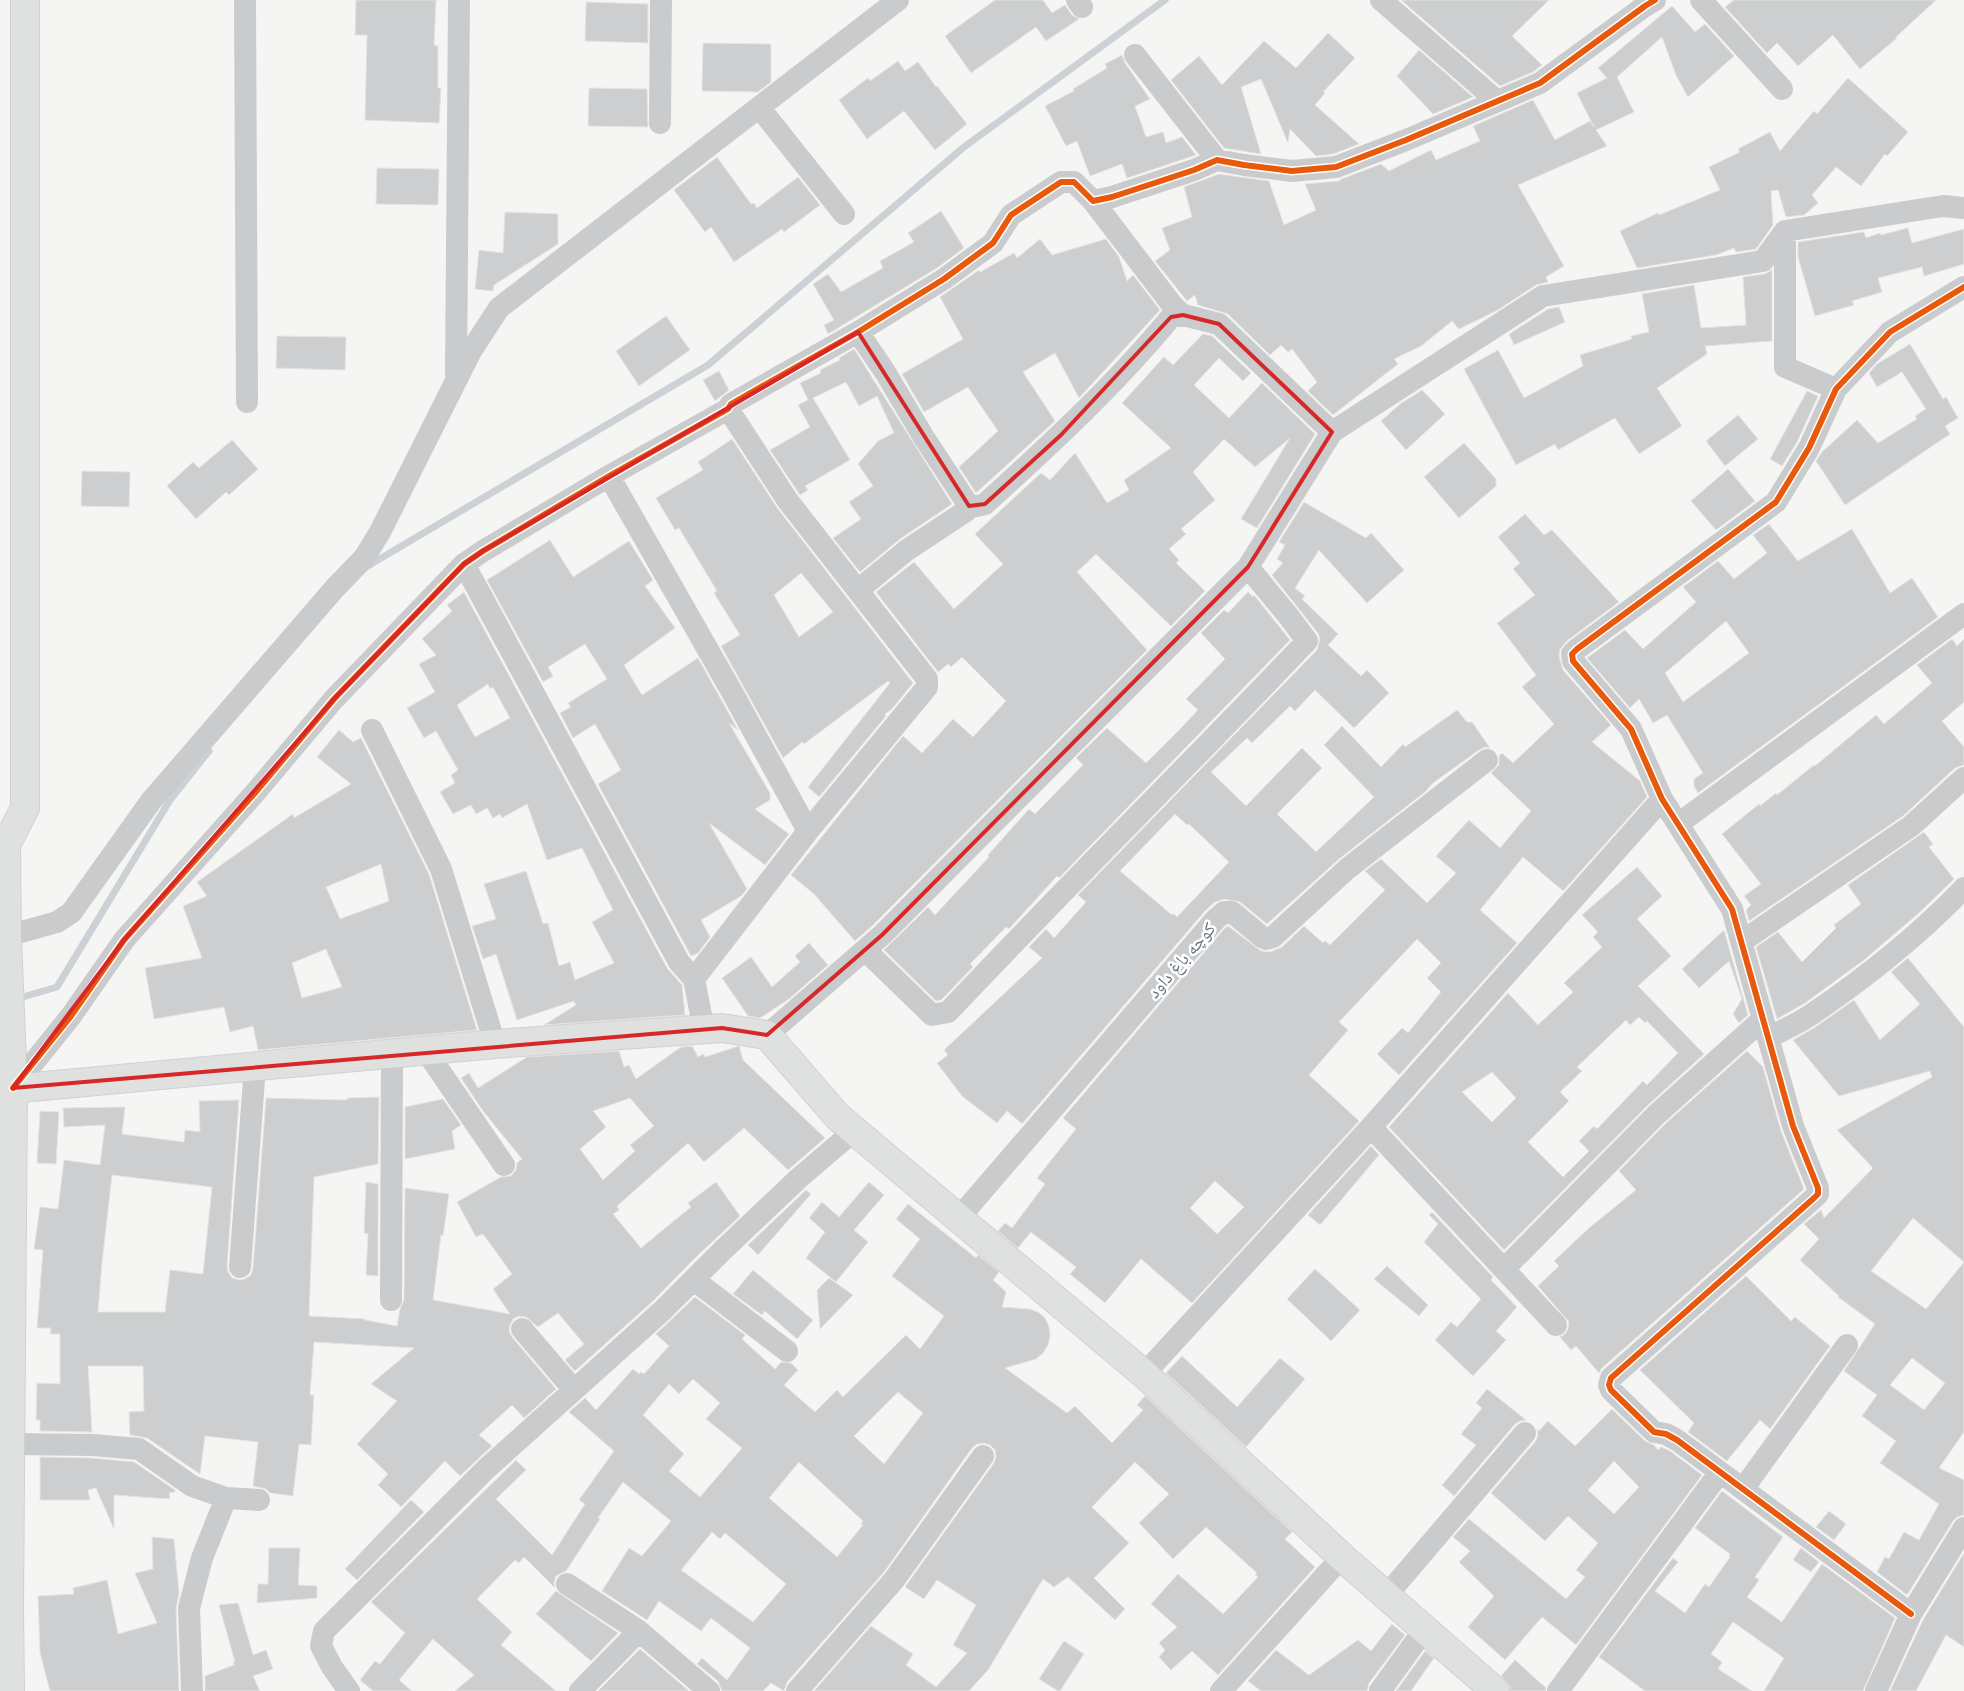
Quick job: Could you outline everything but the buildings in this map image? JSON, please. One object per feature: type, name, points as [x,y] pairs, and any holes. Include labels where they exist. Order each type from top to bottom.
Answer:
[{"type":"street","points":[[10,1691],[7,1089],[10,1017],[9,986],[3,938],[3,840],[25,808],[25,0]]},
{"type":"street","points":[[245,0],[247,402]]},
{"type":"street","points":[[456,382],[459,0]]},
{"type":"street","points":[[660,123],[662,0]]},
{"type":"street","points":[[3,938],[57,922],[71,913],[151,801],[329,595],[364,558],[380,532],[471,351],[499,308],[898,0]]},
{"type":"street","points":[[1381,0],[1497,102]]},
{"type":"street","points":[[1093,201],[1176,176],[1217,160],[1292,171],[1336,167],[1540,83],[1655,0]]},
{"type":"street","points":[[1700,0],[1782,89]]},
{"type":"street","points":[[1136,55],[1217,160]]},
{"type":"street","points":[[758,107],[844,214]]},
{"type":"street","points":[[7,1089],[71,1016],[124,940],[334,699],[464,564],[609,476],[728,409],[731,404],[858,332],[944,280],[994,243],[1011,215],[1061,182],[1074,182],[1093,201],[1173,306],[1183,315]]},
{"type":"street","points":[[767,1035],[890,928],[1248,567],[1332,432],[1543,296],[1762,261],[1785,232],[1943,206],[1964,208]]},
{"type":"street","points":[[1785,232],[1785,367],[1788,370],[1836,389]]},
{"type":"street","points":[[1911,1614],[1677,1440],[1666,1434],[1654,1432],[1611,1390],[1609,1385],[1611,1378],[1818,1194],[1818,1188],[1793,1126],[1732,909],[1662,799],[1631,729],[1573,662],[1572,654],[1776,502],[1809,448],[1836,389],[1890,332],[1964,287]]},
{"type":"street","points":[[969,506],[986,504],[1074,422],[1171,317],[1183,315],[1219,324],[1332,432]]},
{"type":"street","points":[[858,332],[969,506]]},
{"type":"street","points":[[694,979],[808,831],[927,687],[927,679],[788,501],[728,409]]},
{"type":"street","points":[[609,476],[737,701],[808,831]]},
{"type":"street","points":[[858,590],[907,550],[966,511],[969,506]]},
{"type":"street","points":[[464,564],[679,962],[694,979],[704,1030]]},
{"type":"street","points":[[865,950],[932,1015],[948,1012],[1055,899],[1307,642],[1248,567]]},
{"type":"street","points":[[1678,824],[1964,614]]},
{"type":"street","points":[[372,730],[441,869],[495,1044]]},
{"type":"street","name":"کوچه باغ داود","points":[[958,1219],[1215,920],[1224,912],[1232,912],[1262,937],[1266,939],[1273,937],[1347,870],[1487,760]]},
{"type":"street","points":[[1741,942],[1911,826],[1964,778]]},
{"type":"street","points":[[1144,1374],[1371,1127],[1662,799]]},
{"type":"street","points":[[1504,1269],[1656,1116],[1765,1028],[1811,1014],[1896,951],[1946,907],[1964,888]]},
{"type":"street","points":[[7,1089],[495,1044],[722,1028],[767,1035],[838,1117],[1144,1374],[1342,1557],[1495,1691]]},
{"type":"street","points":[[426,1051],[504,1165]]},
{"type":"street","points":[[391,1300],[392,1054]]},
{"type":"street","points":[[240,1267],[255,1066]]},
{"type":"street","points":[[1371,1127],[1556,1325]]},
{"type":"street","points":[[349,1691],[332,1667],[321,1646],[324,1631],[486,1469],[662,1311],[799,1178],[854,1131]]},
{"type":"street","points":[[694,1280],[787,1351]]},
{"type":"street","points":[[522,1329],[574,1390]]},
{"type":"street","points":[[1742,1489],[1847,1345]]},
{"type":"street","points":[[1386,1596],[1525,1433]]},
{"type":"street","points":[[10,1444],[93,1445],[139,1449],[192,1486],[226,1498],[259,1500]]},
{"type":"street","points":[[798,1691],[894,1580],[983,1456]]},
{"type":"street","points":[[1558,1691],[1720,1472]]},
{"type":"street","points":[[192,1691],[189,1608],[202,1558],[226,1498]]},
{"type":"street","points":[[1876,1691],[1911,1614],[1963,1533]]},
{"type":"street","points":[[1221,1691],[1342,1557]]},
{"type":"street","points":[[567,1584],[639,1632],[710,1691]]},
{"type":"street","points":[[1380,1691],[1424,1630]]},
{"type":"street","points":[[580,1691],[639,1632]]},
{"type":"highlighted area","points":[[1183,315],[1219,324],[1332,432],[1248,567],[882,935],[767,1035],[722,1028],[13,1088],[124,940],[334,699],[464,564],[483,551],[858,332],[969,506],[985,504],[1061,435],[1171,317]]},
{"type":"waterway","points":[[366,567],[708,365],[964,147],[1165,0]]},
{"type":"waterway","points":[[16,999],[57,987],[170,800],[209,751]]},
{"type":"cycle path","points":[[13,1088],[71,1016],[124,940],[254,794],[334,699],[464,564],[483,551],[609,476],[728,409],[731,404],[858,332],[944,279],[993,243],[1011,215],[1061,182],[1074,182],[1093,201],[1112,197],[1194,170],[1217,160],[1292,171],[1336,167],[1406,140],[1540,83],[1655,0]]},
{"type":"cycle path","points":[[1911,1614],[1677,1440],[1666,1434],[1654,1432],[1611,1390],[1609,1385],[1611,1378],[1814,1198],[1818,1194],[1818,1188],[1793,1126],[1732,909],[1662,799],[1631,729],[1573,661],[1572,654],[1776,502],[1809,448],[1836,389],[1890,332],[1964,287]]}]
